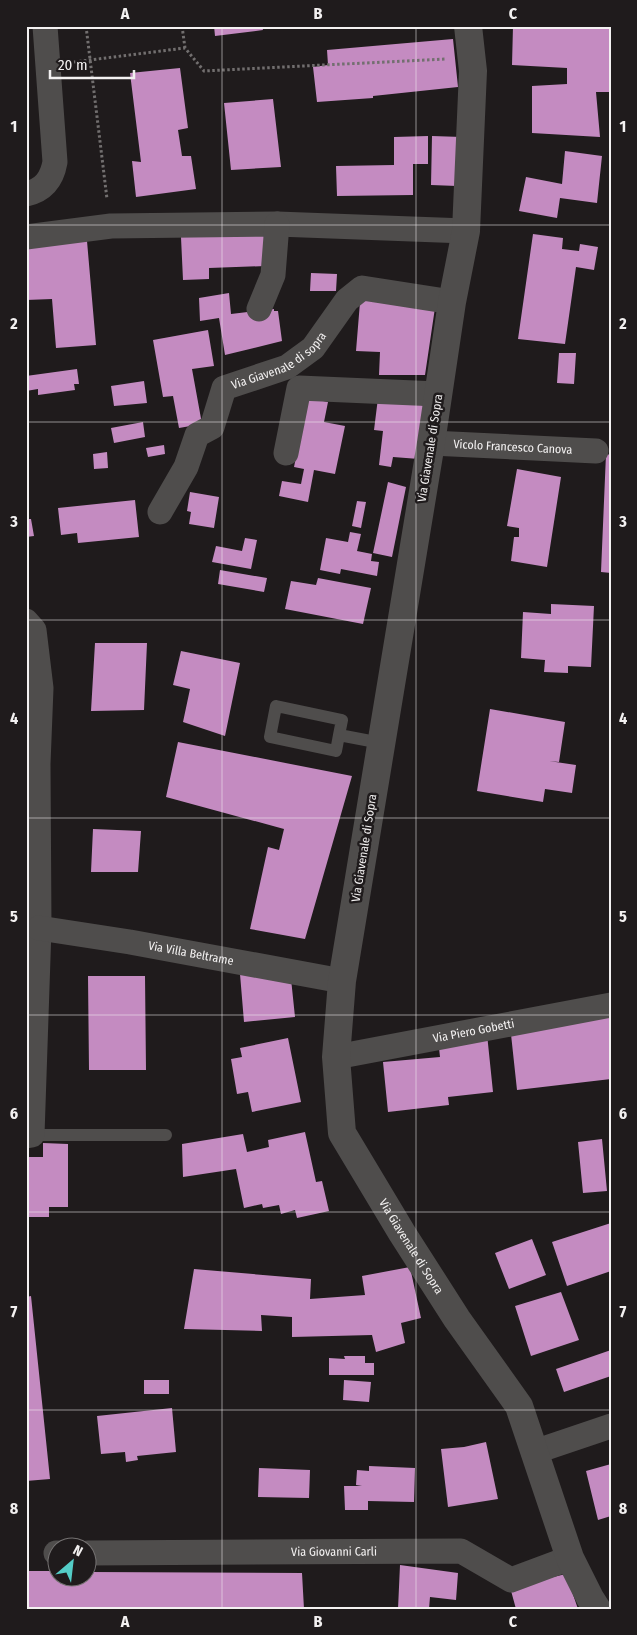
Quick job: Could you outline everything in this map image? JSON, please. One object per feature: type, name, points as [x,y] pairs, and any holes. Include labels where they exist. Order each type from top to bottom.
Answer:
[{"type":"street","points":[[27,195],[47,183],[53,173],[55,162],[46,26]]},
{"type":"street","name":"Via Giavenale di Sopra","points":[[468,26],[473,71],[466,231],[452,302],[431,443],[342,981],[336,1057],[342,1133],[402,1233],[457,1319],[519,1406],[570,1558],[597,1609]]},
{"type":"street","points":[[259,309],[273,274],[277,224]]},
{"type":"street","points":[[26,237],[111,226],[277,224],[466,231]]},
{"type":"street","name":"Via Giavenale di sopra","points":[[160,512],[186,467],[197,435],[212,426],[224,388],[287,367],[313,348],[347,300],[362,288],[452,302]]},
{"type":"street","name":"Via Giavenale di sopra","points":[[286,453],[299,388],[438,394]]},
{"type":"street","name":"Vicolo Francesco Canova","points":[[431,443],[596,451]]},
{"type":"street","points":[[26,621],[34,630],[41,688],[32,764],[39,928],[29,1135]]},
{"type":"street","name":"Via Villa Beltrame","points":[[39,928],[130,942],[342,981]]},
{"type":"street","name":"Via Piero Gobetti","points":[[336,1057],[611,1005]]},
{"type":"street","points":[[534,1452],[611,1426]]},
{"type":"street","name":"Via Giovanni Carli","points":[[98,1553],[461,1551],[511,1580],[570,1558]]},
{"type":"lane","points":[[276,706],[342,720],[339,735],[336,751],[270,737],[276,706]]},
{"type":"lane","points":[[339,735],[381,744]]},
{"type":"lane","points":[[29,1135],[166,1135]]},
{"type":"path","points":[[86,26],[111,226]]},
{"type":"path","points":[[182,26],[185,48],[204,71],[300,68],[448,59],[449,70],[473,71]]},
{"type":"path","points":[[49,65],[185,48]]},
{"type":"building","points":[[214,26],[262,26],[263,30],[215,36]]},
{"type":"building","points":[[513,26],[611,26],[611,92],[596,92],[600,137],[532,133],[532,86],[567,84],[567,68],[512,65]]},
{"type":"building","points":[[453,39],[458,87],[373,96],[373,98],[317,102],[313,67],[328,65],[327,50]]},
{"type":"building","points":[[180,68],[188,128],[178,130],[182,156],[191,156],[196,189],[136,197],[132,161],[141,162],[130,73]]},
{"type":"building","points":[[273,99],[281,167],[231,170],[224,103]]},
{"type":"building","points":[[428,136],[428,164],[413,164],[413,195],[337,196],[336,166],[394,165],[394,137]]},
{"type":"building","points":[[432,136],[462,137],[457,186],[431,185]]},
{"type":"building","points":[[565,151],[602,156],[597,203],[560,198],[557,218],[519,211],[526,177],[562,184]]},
{"type":"building","points":[[263,212],[265,266],[209,268],[209,279],[183,280],[180,216]]},
{"type":"building","points":[[533,234],[563,238],[562,249],[579,251],[580,244],[598,247],[594,270],[576,267],[565,344],[518,339]]},
{"type":"building","points":[[87,241],[96,345],[56,348],[52,299],[26,300],[26,245]]},
{"type":"building","points":[[311,273],[337,274],[336,291],[310,291]]},
{"type":"building","points":[[361,290],[436,301],[425,375],[379,375],[380,352],[356,351]]},
{"type":"building","points":[[229,293],[231,314],[274,309],[274,311],[278,311],[282,341],[225,355],[219,318],[200,321],[199,298]]},
{"type":"building","points":[[208,330],[214,366],[192,369],[202,424],[179,428],[173,396],[163,397],[153,340]]},
{"type":"building","points":[[559,353],[576,353],[574,384],[557,383]]},
{"type":"building","points":[[77,369],[79,384],[74,384],[75,390],[38,395],[38,389],[26,391],[26,376]]},
{"type":"building","points":[[144,381],[147,403],[114,406],[111,386]]},
{"type":"building","points":[[308,398],[328,402],[324,422],[345,426],[335,474],[314,470],[308,502],[279,496],[282,481],[301,484],[304,469],[294,467]]},
{"type":"building","points":[[378,398],[427,406],[419,459],[393,457],[391,467],[379,465],[383,431],[374,430]]},
{"type":"building","points":[[143,422],[145,437],[114,443],[111,428]]},
{"type":"building","points":[[164,445],[165,454],[148,457],[146,448]]},
{"type":"building","points":[[107,452],[108,468],[94,469],[93,454]]},
{"type":"building","points":[[606,454],[611,455],[611,573],[601,572]]},
{"type":"building","points":[[517,469],[561,477],[547,567],[511,561],[514,537],[519,537],[519,528],[507,526]]},
{"type":"building","points":[[388,482],[406,487],[392,557],[373,553]]},
{"type":"building","points":[[190,492],[219,497],[214,528],[189,524],[191,512],[187,511]]},
{"type":"building","points":[[135,500],[139,537],[78,543],[77,533],[61,535],[58,508]]},
{"type":"building","points":[[357,501],[366,502],[361,528],[352,526]]},
{"type":"building","points":[[26,519],[31,519],[34,536],[26,537]]},
{"type":"building","points":[[350,532],[361,534],[357,551],[372,554],[371,561],[379,562],[377,576],[341,569],[340,574],[320,570],[326,538],[348,542]]},
{"type":"building","points":[[245,538],[257,540],[251,569],[212,562],[216,546],[242,551]]},
{"type":"building","points":[[220,570],[267,578],[264,592],[218,584]]},
{"type":"building","points":[[318,578],[371,588],[363,624],[285,609],[291,581],[316,585]]},
{"type":"building","points":[[551,604],[594,606],[591,667],[568,666],[568,673],[544,672],[545,660],[521,658],[523,612],[551,614]]},
{"type":"building","points":[[95,643],[147,643],[144,710],[91,711]]},
{"type":"building","points":[[181,651],[240,663],[225,736],[183,722],[190,689],[173,685]]},
{"type":"building","points":[[490,709],[565,722],[559,762],[549,761],[576,765],[572,793],[545,789],[543,802],[477,791]]},
{"type":"building","points":[[178,742],[352,776],[305,939],[250,929],[268,847],[279,850],[284,829],[166,797]]},
{"type":"building","points":[[93,829],[141,831],[138,872],[91,872]]},
{"type":"building","points":[[290,969],[295,1017],[244,1022],[240,974]]},
{"type":"building","points":[[88,976],[145,976],[146,1070],[89,1070]]},
{"type":"building","points":[[611,1014],[611,1079],[517,1090],[510,1025]]},
{"type":"building","points":[[487,1034],[493,1092],[448,1097],[449,1105],[388,1112],[383,1062],[440,1057],[438,1039]]},
{"type":"building","points":[[288,1038],[301,1102],[252,1112],[248,1092],[237,1094],[231,1059],[242,1057],[240,1048]]},
{"type":"building","points":[[305,1132],[316,1182],[322,1181],[329,1211],[297,1218],[295,1210],[281,1214],[279,1205],[263,1208],[262,1204],[244,1208],[236,1169],[183,1177],[182,1144],[243,1134],[247,1152],[269,1147],[268,1140]]},
{"type":"building","points":[[602,1139],[607,1191],[583,1193],[578,1142]]},
{"type":"building","points":[[43,1143],[68,1144],[68,1207],[49,1207],[49,1217],[26,1217],[26,1157],[43,1157]]},
{"type":"building","points":[[611,1223],[611,1271],[567,1286],[552,1242]]},
{"type":"building","points":[[532,1239],[546,1275],[509,1289],[495,1253]]},
{"type":"building","points":[[410,1267],[421,1318],[401,1323],[405,1343],[376,1352],[372,1335],[292,1337],[292,1317],[261,1315],[262,1331],[184,1329],[194,1269],[311,1279],[310,1299],[365,1295],[362,1276]]},
{"type":"building","points":[[561,1292],[579,1340],[531,1356],[515,1306]]},
{"type":"building","points":[[31,1296],[50,1479],[26,1481],[26,1297]]},
{"type":"building","points":[[611,1350],[611,1376],[564,1392],[556,1369]]},
{"type":"building","points":[[344,1356],[365,1356],[365,1363],[374,1363],[374,1375],[329,1375],[329,1358],[345,1359]]},
{"type":"building","points":[[144,1380],[169,1380],[169,1394],[144,1394]]},
{"type":"building","points":[[344,1380],[371,1382],[369,1402],[343,1400]]},
{"type":"building","points":[[172,1408],[176,1452],[137,1456],[138,1460],[126,1462],[125,1452],[101,1454],[97,1416]]},
{"type":"building","points":[[486,1442],[498,1499],[448,1507],[441,1449],[464,1447]]},
{"type":"building","points":[[611,1464],[611,1516],[598,1520],[586,1471]]},
{"type":"building","points":[[369,1466],[415,1468],[414,1502],[368,1501],[368,1510],[345,1510],[344,1486],[362,1486],[356,1485],[357,1470],[369,1471]]},
{"type":"building","points":[[259,1468],[310,1470],[309,1498],[258,1497]]},
{"type":"building","points":[[400,1565],[458,1573],[456,1600],[430,1597],[429,1609],[398,1609]]},
{"type":"building","points":[[26,1571],[48,1571],[48,1588],[98,1588],[98,1572],[302,1573],[304,1609],[27,1609]]},
{"type":"building","points":[[566,1574],[578,1609],[516,1609],[510,1587]]}]
